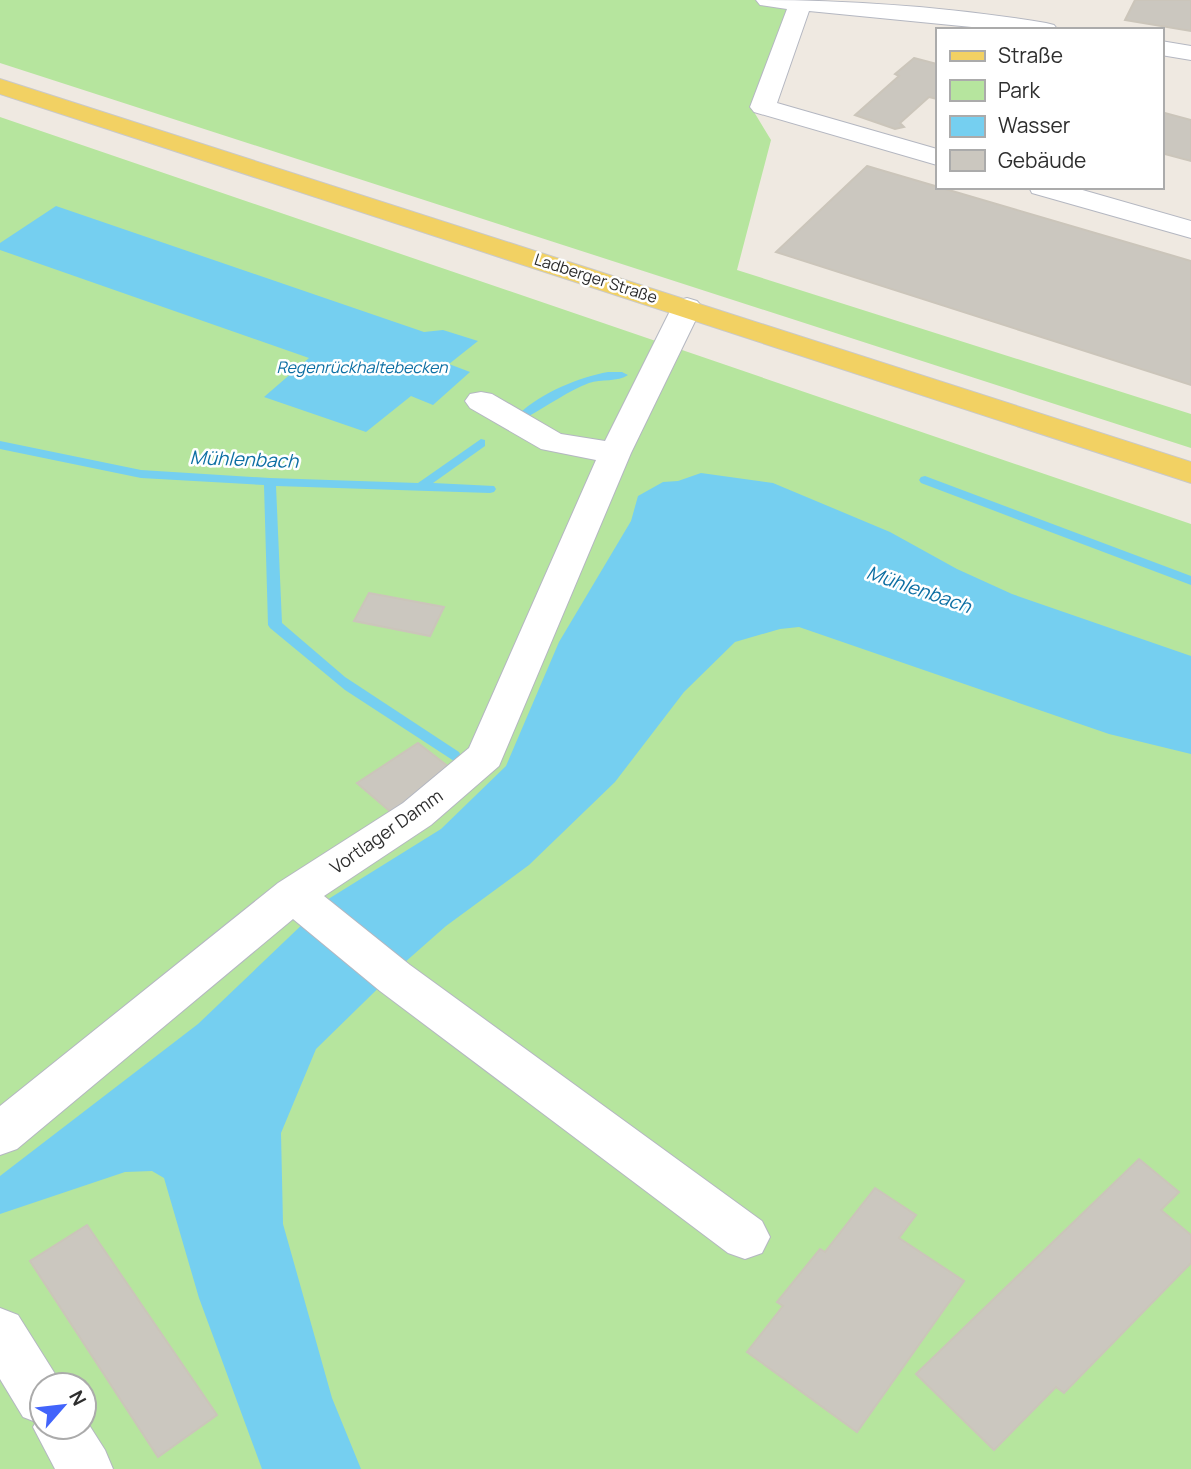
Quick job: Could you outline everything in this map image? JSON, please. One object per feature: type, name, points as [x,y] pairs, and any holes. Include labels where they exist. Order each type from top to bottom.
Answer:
[{"type":"main road","name":"Ladberger Straße","points":[[0,86],[687,307],[1191,473]]},
{"type":"street","points":[[768,0],[800,4],[993,10],[1041,28]]},
{"type":"street","points":[[800,4],[762,107],[936,157]]},
{"type":"street","points":[[1163,48],[1191,53]]},
{"type":"street","points":[[1049,189],[1191,230]]},
{"type":"street","name":"Vortlager Damm","points":[[0,1134],[303,904],[485,756],[615,453],[687,307]]},
{"type":"street","points":[[481,401],[552,442],[615,453]]},
{"type":"street","points":[[303,904],[395,978],[745,1237]]},
{"type":"street","points":[[0,1332],[28,1377]]},
{"type":"street","points":[[69,1441],[86,1469]]},
{"type":"green space","points":[[0,0],[798,0],[751,107],[771,140],[737,270],[1191,414],[1191,448],[0,63]]},
{"type":"green space","points":[[0,117],[1191,524],[1191,1469],[0,1469]]},
{"type":"water","name":"Regenrückhaltebecken","points":[[56,206],[424,332],[443,330],[478,341],[449,364],[470,372],[433,405],[411,396],[366,432],[264,397],[309,358],[0,250],[0,243]]},
{"type":"water","points":[[701,473],[773,483],[890,532],[957,569],[1012,594],[1191,656],[1191,754],[1109,734],[799,627],[780,629],[735,642],[684,692],[615,782],[529,865],[446,926],[404,963],[316,1049],[281,1133],[283,1224],[332,1398],[361,1469],[262,1469],[199,1298],[164,1178],[152,1171],[125,1172],[0,1214],[0,1176],[198,1024],[330,898],[441,829],[506,766],[559,642],[631,521],[638,496],[663,482],[678,481]]},
{"type":"building","points":[[1135,0],[1191,0],[1191,31],[1125,20]]},
{"type":"building","points":[[914,58],[936,64],[936,99],[929,97],[900,123],[904,127],[895,129],[855,115],[899,76],[895,74]]},
{"type":"building","points":[[1163,113],[1191,120],[1191,161],[1163,154]]},
{"type":"building","points":[[867,166],[936,186],[936,189],[945,189],[1191,261],[1191,385],[776,252]]},
{"type":"building","points":[[369,593],[444,607],[430,636],[354,621]]},
{"type":"building","points":[[418,743],[454,771],[392,813],[357,783]]},
{"type":"building","points":[[1139,1159],[1179,1192],[1161,1210],[1191,1235],[1191,1263],[1064,1393],[1056,1387],[994,1450],[916,1374]]},
{"type":"building","points":[[875,1188],[916,1215],[899,1238],[964,1281],[857,1432],[747,1352],[783,1306],[777,1302],[820,1249],[825,1252]]},
{"type":"building","points":[[87,1225],[217,1415],[158,1457],[30,1261]]},
{"type":"waterway","points":[[525,414],[583,381],[595,377],[622,375]]},
{"type":"waterway","points":[[422,486],[481,443]]},
{"type":"waterway","name":"Mühlenbach","points":[[0,445],[141,474],[270,482]]},
{"type":"waterway","points":[[925,480],[1191,581]]},
{"type":"waterway","name":"Mühlenbach","points":[[270,482],[490,489]]},
{"type":"waterway","points":[[270,482],[275,625],[340,680],[454,756]]}]
